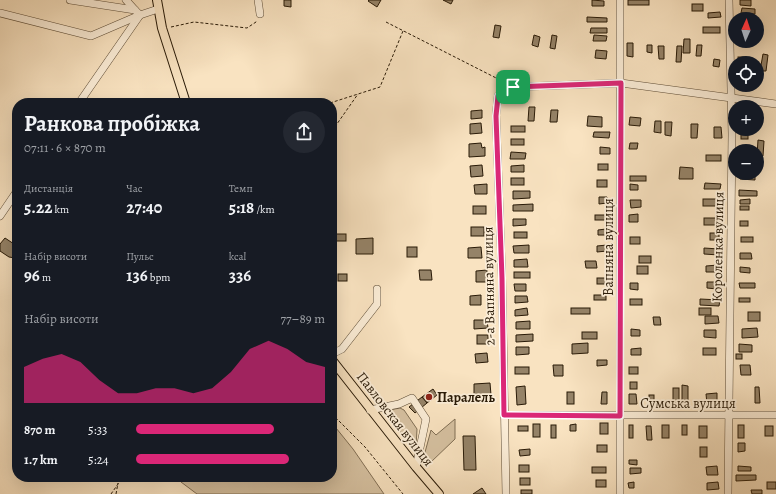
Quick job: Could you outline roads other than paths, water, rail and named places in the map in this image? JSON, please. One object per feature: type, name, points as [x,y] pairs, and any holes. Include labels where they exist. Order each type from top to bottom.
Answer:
[{"type":"main road","points":[[157,0],[162,28],[184,98]]},
{"type":"main road","name":"Павловская вулиця","points":[[337,367],[370,410],[439,494]]},
{"type":"street","points":[[70,0],[137,13]]},
{"type":"street","points":[[126,0],[137,13]]},
{"type":"street","points":[[258,0],[260,14]]},
{"type":"street","name":"Вапняна вулиця","points":[[620,0],[620,494]]},
{"type":"street","name":"Короленка вулиця","points":[[728,494],[732,134],[729,0]]},
{"type":"street","points":[[0,13],[91,36],[137,13],[158,9]]},
{"type":"street","points":[[82,98],[137,13]]},
{"type":"street","points":[[621,83],[776,104]]},
{"type":"street","name":"2-а Вапняна вулиця","points":[[506,494],[502,278],[496,116],[498,96],[513,87],[621,83]]},
{"type":"street","points":[[0,216],[12,198]]},
{"type":"street","points":[[337,352],[342,349],[377,304],[377,289]]},
{"type":"street","points":[[370,410],[399,404],[412,398],[426,419],[416,467]]},
{"type":"street","name":"Сумська вулиця","points":[[504,415],[776,415]]},
{"type":"place","name":"Паралель","points":[[429,397]]}]
